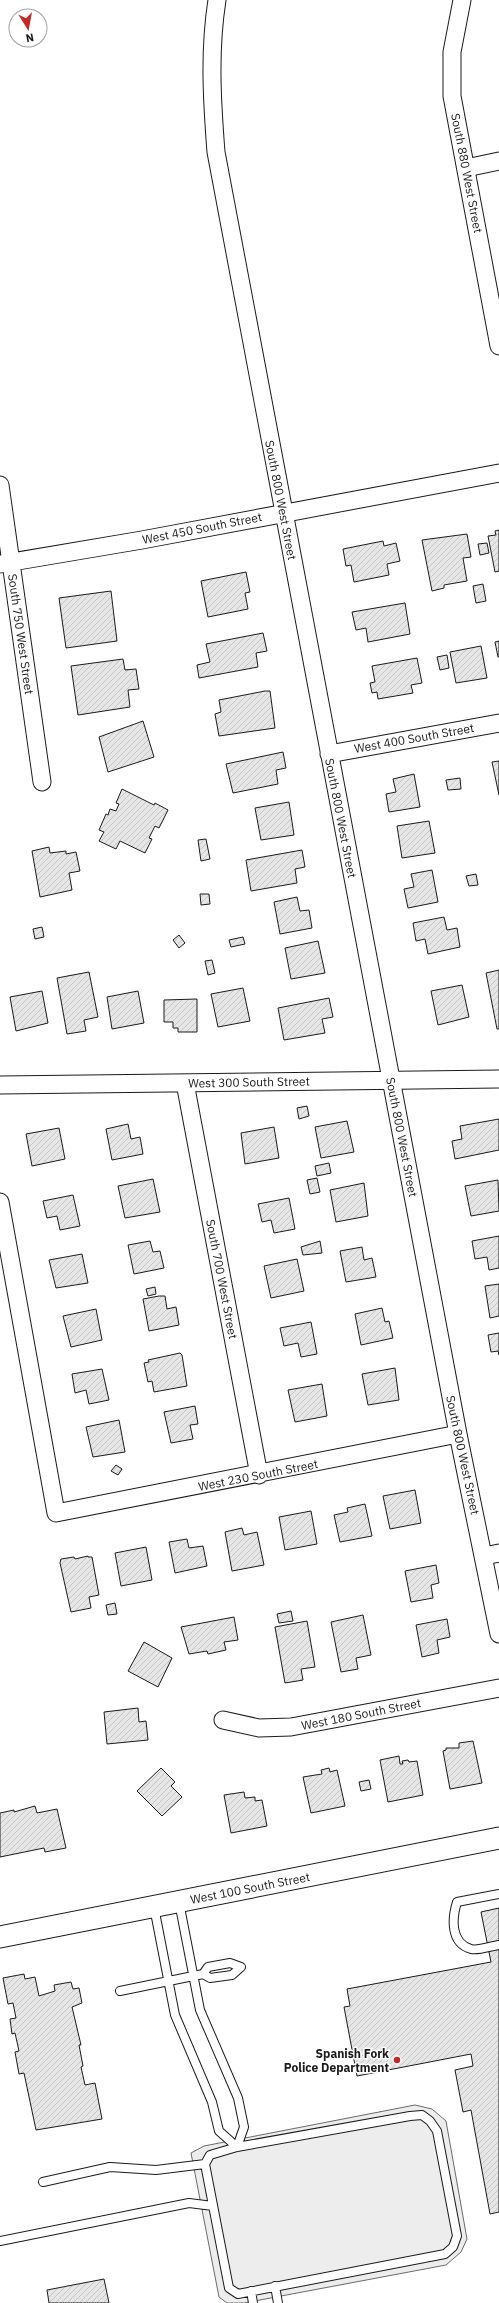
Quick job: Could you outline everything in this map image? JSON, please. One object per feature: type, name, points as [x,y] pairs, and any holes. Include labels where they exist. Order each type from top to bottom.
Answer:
[{"type":"street","name":"South 800 West Street","points":[[217,0],[213,25],[211,87],[216,152],[458,1434],[492,1555],[499,1634]]},
{"type":"street","name":"South 880 West Street","points":[[462,0],[452,52],[452,96],[499,346]]},
{"type":"street","points":[[466,168],[499,161]]},
{"type":"street","name":"West 450 South Street","points":[[5,563],[142,540],[499,472]]},
{"type":"street","name":"South 750 West Street","points":[[0,485],[5,563],[42,782]]},
{"type":"street","name":"West 400 South Street","points":[[329,754],[499,723]]},
{"type":"street","name":"West 300 South Street","points":[[0,1085],[499,1079]]},
{"type":"street","name":"South 700 West Street","points":[[185,1083],[259,1475]]},
{"type":"street","name":"West 230 South Street","points":[[0,1202],[56,1513],[259,1475],[458,1434]]},
{"type":"street","name":"West 180 South Street","points":[[223,1720],[259,1728],[291,1727],[499,1688]]},
{"type":"street","name":"West 100 South Street","points":[[0,1937],[499,1838]]},
{"type":"lane","points":[[499,1894],[457,1902],[453,1916],[456,1936],[463,1945],[472,1950],[499,1945]]},
{"type":"lane","points":[[178,1902],[200,2010],[238,2098],[244,2127],[237,2147]]},
{"type":"lane","points":[[154,1907],[175,2015],[212,2102],[219,2131],[237,2147]]},
{"type":"lane","points":[[120,1991],[203,1974]]},
{"type":"lane","points":[[410,2116],[422,2116],[430,2121],[437,2131],[457,2236],[453,2247],[445,2254],[238,2294],[229,2288],[205,2164],[210,2155],[237,2147],[410,2116]]},
{"type":"lane","points":[[43,2182],[110,2167],[156,2170],[205,2164]]},
{"type":"lane","points":[[0,2240],[189,2203],[213,2206]]},
{"type":"lane","points":[[275,2286],[278,2303]]},
{"type":"lane","points":[[251,2291],[253,2303]]},
{"type":"shaded area","points":[[415,2105],[432,2109],[446,2121],[467,2239],[461,2252],[446,2265],[244,2303],[227,2303],[219,2297],[191,2153],[204,2146]]},
{"type":"building","points":[[499,530],[499,571],[495,572],[488,536],[496,535],[495,531]]},
{"type":"building","points":[[467,534],[471,557],[463,558],[467,581],[444,585],[444,588],[432,591],[422,540]]},
{"type":"building","points":[[383,541],[384,546],[396,543],[400,561],[387,564],[389,575],[354,582],[351,565],[346,566],[343,549]]},
{"type":"building","points":[[487,543],[489,553],[480,555],[478,544]]},
{"type":"building","points":[[246,572],[250,592],[245,593],[248,609],[208,617],[201,581]]},
{"type":"building","points":[[483,584],[486,601],[476,603],[473,586]]},
{"type":"building","points":[[111,591],[117,641],[66,648],[59,598]]},
{"type":"building","points":[[405,603],[410,634],[368,642],[366,628],[356,630],[352,612]]},
{"type":"building","points":[[263,633],[267,651],[256,653],[258,667],[199,678],[197,665],[210,662],[206,644]]},
{"type":"building","points":[[499,641],[499,657],[498,657],[495,642]]},
{"type":"building","points":[[481,646],[487,678],[456,683],[450,652]]},
{"type":"building","points":[[447,655],[449,668],[440,670],[437,657]]},
{"type":"building","points":[[417,658],[422,683],[411,685],[413,693],[378,699],[377,692],[372,693],[370,683],[375,682],[372,666]]},
{"type":"building","points":[[123,659],[125,670],[136,669],[139,689],[128,690],[130,707],[78,715],[71,666]]},
{"type":"building","points":[[270,691],[275,728],[219,736],[215,714],[221,712],[219,700]]},
{"type":"building","points":[[143,721],[154,757],[108,772],[99,737]]},
{"type":"building","points":[[283,752],[286,768],[276,770],[278,784],[233,793],[226,764]]},
{"type":"building","points":[[499,761],[499,795],[492,762]]},
{"type":"building","points":[[414,774],[420,807],[389,812],[386,794],[396,792],[393,779]]},
{"type":"building","points":[[460,778],[461,789],[448,790],[446,780]]},
{"type":"building","points":[[122,789],[154,805],[155,803],[168,810],[159,828],[155,826],[149,838],[152,839],[145,853],[120,841],[116,849],[99,841],[104,832],[99,830],[106,814],[108,815],[110,809],[116,811],[119,804],[116,803]]},
{"type":"building","points":[[289,802],[294,835],[261,840],[255,808]]},
{"type":"building","points":[[429,821],[435,853],[402,858],[397,826]]},
{"type":"building","points":[[206,839],[210,859],[201,861],[198,840]]},
{"type":"building","points":[[49,847],[50,853],[66,851],[66,854],[76,852],[80,871],[69,873],[72,890],[40,897],[32,851]]},
{"type":"building","points":[[302,850],[305,867],[295,869],[297,883],[251,891],[246,860]]},
{"type":"building","points":[[432,870],[438,902],[408,908],[404,889],[414,887],[411,874]]},
{"type":"building","points":[[476,874],[478,885],[469,886],[466,876]]},
{"type":"building","points":[[200,894],[209,894],[210,904],[201,905]]},
{"type":"building","points":[[297,897],[300,911],[309,910],[312,928],[280,934],[274,902]]},
{"type":"building","points":[[444,917],[447,930],[457,928],[460,947],[428,954],[425,939],[416,941],[413,923]]},
{"type":"building","points":[[42,927],[44,937],[35,939],[33,929]]},
{"type":"building","points":[[179,935],[185,943],[179,948],[173,940]]},
{"type":"building","points":[[243,937],[245,944],[231,947],[229,940]]},
{"type":"building","points":[[318,941],[325,973],[291,979],[285,948]]},
{"type":"building","points":[[212,960],[215,973],[208,975],[205,961]]},
{"type":"building","points":[[499,970],[499,1029],[497,1029],[486,973]]},
{"type":"building","points":[[89,972],[98,1017],[84,1020],[86,1031],[67,1034],[57,978]]},
{"type":"building","points":[[462,985],[469,1017],[438,1025],[431,991]]},
{"type":"building","points":[[243,988],[250,1021],[218,1027],[211,994]]},
{"type":"building","points":[[42,991],[48,1023],[16,1031],[10,997]]},
{"type":"building","points":[[138,991],[144,1023],[112,1029],[107,997]]},
{"type":"building","points":[[329,998],[333,1017],[322,1019],[325,1033],[284,1040],[278,1008]]},
{"type":"building","points":[[197,999],[197,1032],[178,1032],[178,1028],[173,1028],[173,1022],[164,1022],[164,1000]]},
{"type":"building","points":[[307,1106],[309,1116],[299,1119],[297,1108]]},
{"type":"building","points":[[499,1119],[499,1150],[455,1159],[452,1141],[462,1139],[460,1126]]},
{"type":"building","points":[[347,1121],[354,1152],[321,1158],[315,1127]]},
{"type":"building","points":[[128,1124],[131,1139],[140,1137],[143,1154],[112,1160],[106,1129]]},
{"type":"building","points":[[274,1127],[279,1158],[245,1164],[241,1133]]},
{"type":"building","points":[[59,1128],[65,1159],[32,1166],[26,1134]]},
{"type":"building","points":[[329,1163],[331,1173],[317,1176],[315,1166]]},
{"type":"building","points":[[317,1178],[320,1192],[310,1194],[307,1180]]},
{"type":"building","points":[[153,1179],[160,1212],[125,1218],[118,1186]]},
{"type":"building","points":[[498,1180],[499,1211],[471,1216],[465,1186]]},
{"type":"building","points":[[364,1183],[368,1216],[336,1222],[330,1190]]},
{"type":"building","points":[[73,1195],[80,1226],[60,1230],[57,1216],[47,1218],[43,1201]]},
{"type":"building","points":[[289,1198],[295,1229],[274,1233],[271,1220],[262,1222],[258,1204]]},
{"type":"building","points":[[499,1236],[499,1268],[489,1270],[487,1257],[475,1259],[472,1241]]},
{"type":"building","points":[[150,1241],[153,1252],[160,1251],[164,1268],[134,1274],[128,1245]]},
{"type":"building","points":[[320,1241],[322,1253],[303,1255],[301,1247]]},
{"type":"building","points":[[362,1247],[364,1260],[372,1258],[376,1277],[346,1282],[340,1251]]},
{"type":"building","points":[[82,1254],[88,1283],[56,1288],[49,1260]]},
{"type":"building","points":[[297,1259],[304,1291],[271,1298],[264,1266]]},
{"type":"building","points":[[499,1284],[499,1316],[490,1318],[485,1286]]},
{"type":"building","points":[[155,1287],[156,1294],[148,1296],[146,1289]]},
{"type":"building","points":[[165,1296],[167,1309],[176,1307],[179,1325],[149,1331],[143,1299]]},
{"type":"building","points":[[382,1308],[385,1322],[389,1321],[393,1338],[361,1345],[355,1314]]},
{"type":"building","points":[[96,1309],[102,1340],[71,1347],[63,1316]]},
{"type":"building","points":[[311,1322],[317,1354],[301,1357],[298,1343],[284,1346],[280,1328]]},
{"type":"building","points":[[499,1333],[499,1355],[498,1351],[491,1352],[488,1335]]},
{"type":"building","points":[[180,1353],[182,1355],[187,1386],[154,1392],[152,1381],[148,1382],[144,1363],[149,1362],[148,1360]]},
{"type":"building","points":[[395,1368],[399,1400],[368,1405],[362,1374]]},
{"type":"building","points":[[102,1369],[109,1400],[89,1404],[86,1390],[75,1393],[72,1374]]},
{"type":"building","points":[[322,1384],[327,1416],[295,1422],[288,1390]]},
{"type":"building","points":[[195,1406],[198,1424],[190,1425],[193,1439],[171,1443],[164,1412]]},
{"type":"building","points":[[119,1420],[125,1452],[93,1457],[86,1427]]},
{"type":"building","points":[[116,1465],[122,1469],[118,1475],[111,1471]]},
{"type":"building","points":[[415,1490],[421,1523],[390,1529],[383,1496]]},
{"type":"building","points":[[365,1504],[372,1536],[340,1542],[334,1515],[348,1512],[347,1508]]},
{"type":"building","points":[[311,1511],[317,1544],[285,1550],[279,1517]]},
{"type":"building","points":[[242,1528],[244,1535],[257,1532],[264,1565],[232,1571],[225,1532]]},
{"type":"building","points":[[187,1539],[189,1548],[203,1546],[207,1566],[175,1573],[169,1542]]},
{"type":"building","points":[[146,1547],[152,1580],[121,1586],[115,1553]]},
{"type":"building","points":[[88,1556],[92,1557],[99,1595],[89,1597],[91,1608],[71,1612],[60,1563],[61,1559],[74,1557],[75,1559]]},
{"type":"building","points":[[436,1565],[439,1583],[431,1585],[433,1598],[411,1602],[405,1571]]},
{"type":"building","points":[[115,1603],[117,1614],[108,1615],[106,1605]]},
{"type":"building","points":[[291,1611],[293,1621],[279,1623],[277,1614]]},
{"type":"building","points":[[363,1615],[371,1655],[356,1658],[358,1669],[341,1672],[331,1622]]},
{"type":"building","points":[[234,1617],[238,1640],[224,1642],[226,1650],[208,1654],[207,1651],[189,1654],[181,1627]]},
{"type":"building","points":[[447,1619],[450,1637],[437,1640],[439,1653],[422,1657],[416,1625]]},
{"type":"building","points":[[307,1621],[315,1667],[301,1669],[303,1680],[285,1683],[275,1627]]},
{"type":"building","points":[[144,1642],[172,1658],[158,1687],[128,1671]]},
{"type":"building","points":[[138,1708],[139,1722],[146,1721],[148,1740],[107,1744],[104,1712]]},
{"type":"building","points":[[473,1741],[482,1783],[450,1789],[443,1751],[446,1750],[446,1748],[459,1748],[459,1743]]},
{"type":"building","points":[[399,1756],[400,1764],[403,1764],[402,1761],[417,1761],[423,1795],[388,1802],[380,1760]]},
{"type":"building","points":[[161,1768],[175,1782],[171,1786],[182,1797],[162,1816],[137,1791]]},
{"type":"building","points":[[329,1768],[330,1772],[337,1770],[345,1806],[311,1813],[303,1777],[322,1774],[321,1770]]},
{"type":"building","points":[[369,1780],[371,1789],[361,1791],[359,1782]]},
{"type":"building","points":[[244,1792],[245,1798],[255,1797],[255,1801],[262,1800],[267,1826],[231,1833],[224,1795]]},
{"type":"building","points":[[35,1806],[37,1813],[57,1809],[66,1848],[45,1852],[44,1848],[0,1857],[0,1813],[14,1810],[14,1812]]},
{"type":"building","name":"Spanish Fork Police Department","points":[[499,1908],[499,2212],[490,2214],[471,2110],[463,2112],[455,2070],[473,2066],[471,2054],[357,2076],[344,2007],[350,2006],[347,1989],[491,1962],[481,1912]]},
{"type":"building","points":[[24,1974],[25,1979],[35,1977],[39,1996],[55,1991],[54,1985],[71,1982],[73,1989],[79,1988],[82,2003],[72,2007],[81,2045],[79,2045],[83,2066],[81,2067],[85,2085],[95,2083],[102,2119],[36,2130],[24,2073],[19,2074],[15,2052],[19,2051],[15,2033],[12,2034],[10,2019],[16,2018],[13,2003],[8,2004],[3,1978]]},
{"type":"building","points":[[104,2279],[109,2303],[49,2303],[47,2290]]},
{"type":"place","name":"Spanish Fork Police Department","points":[[397,2060]]}]
